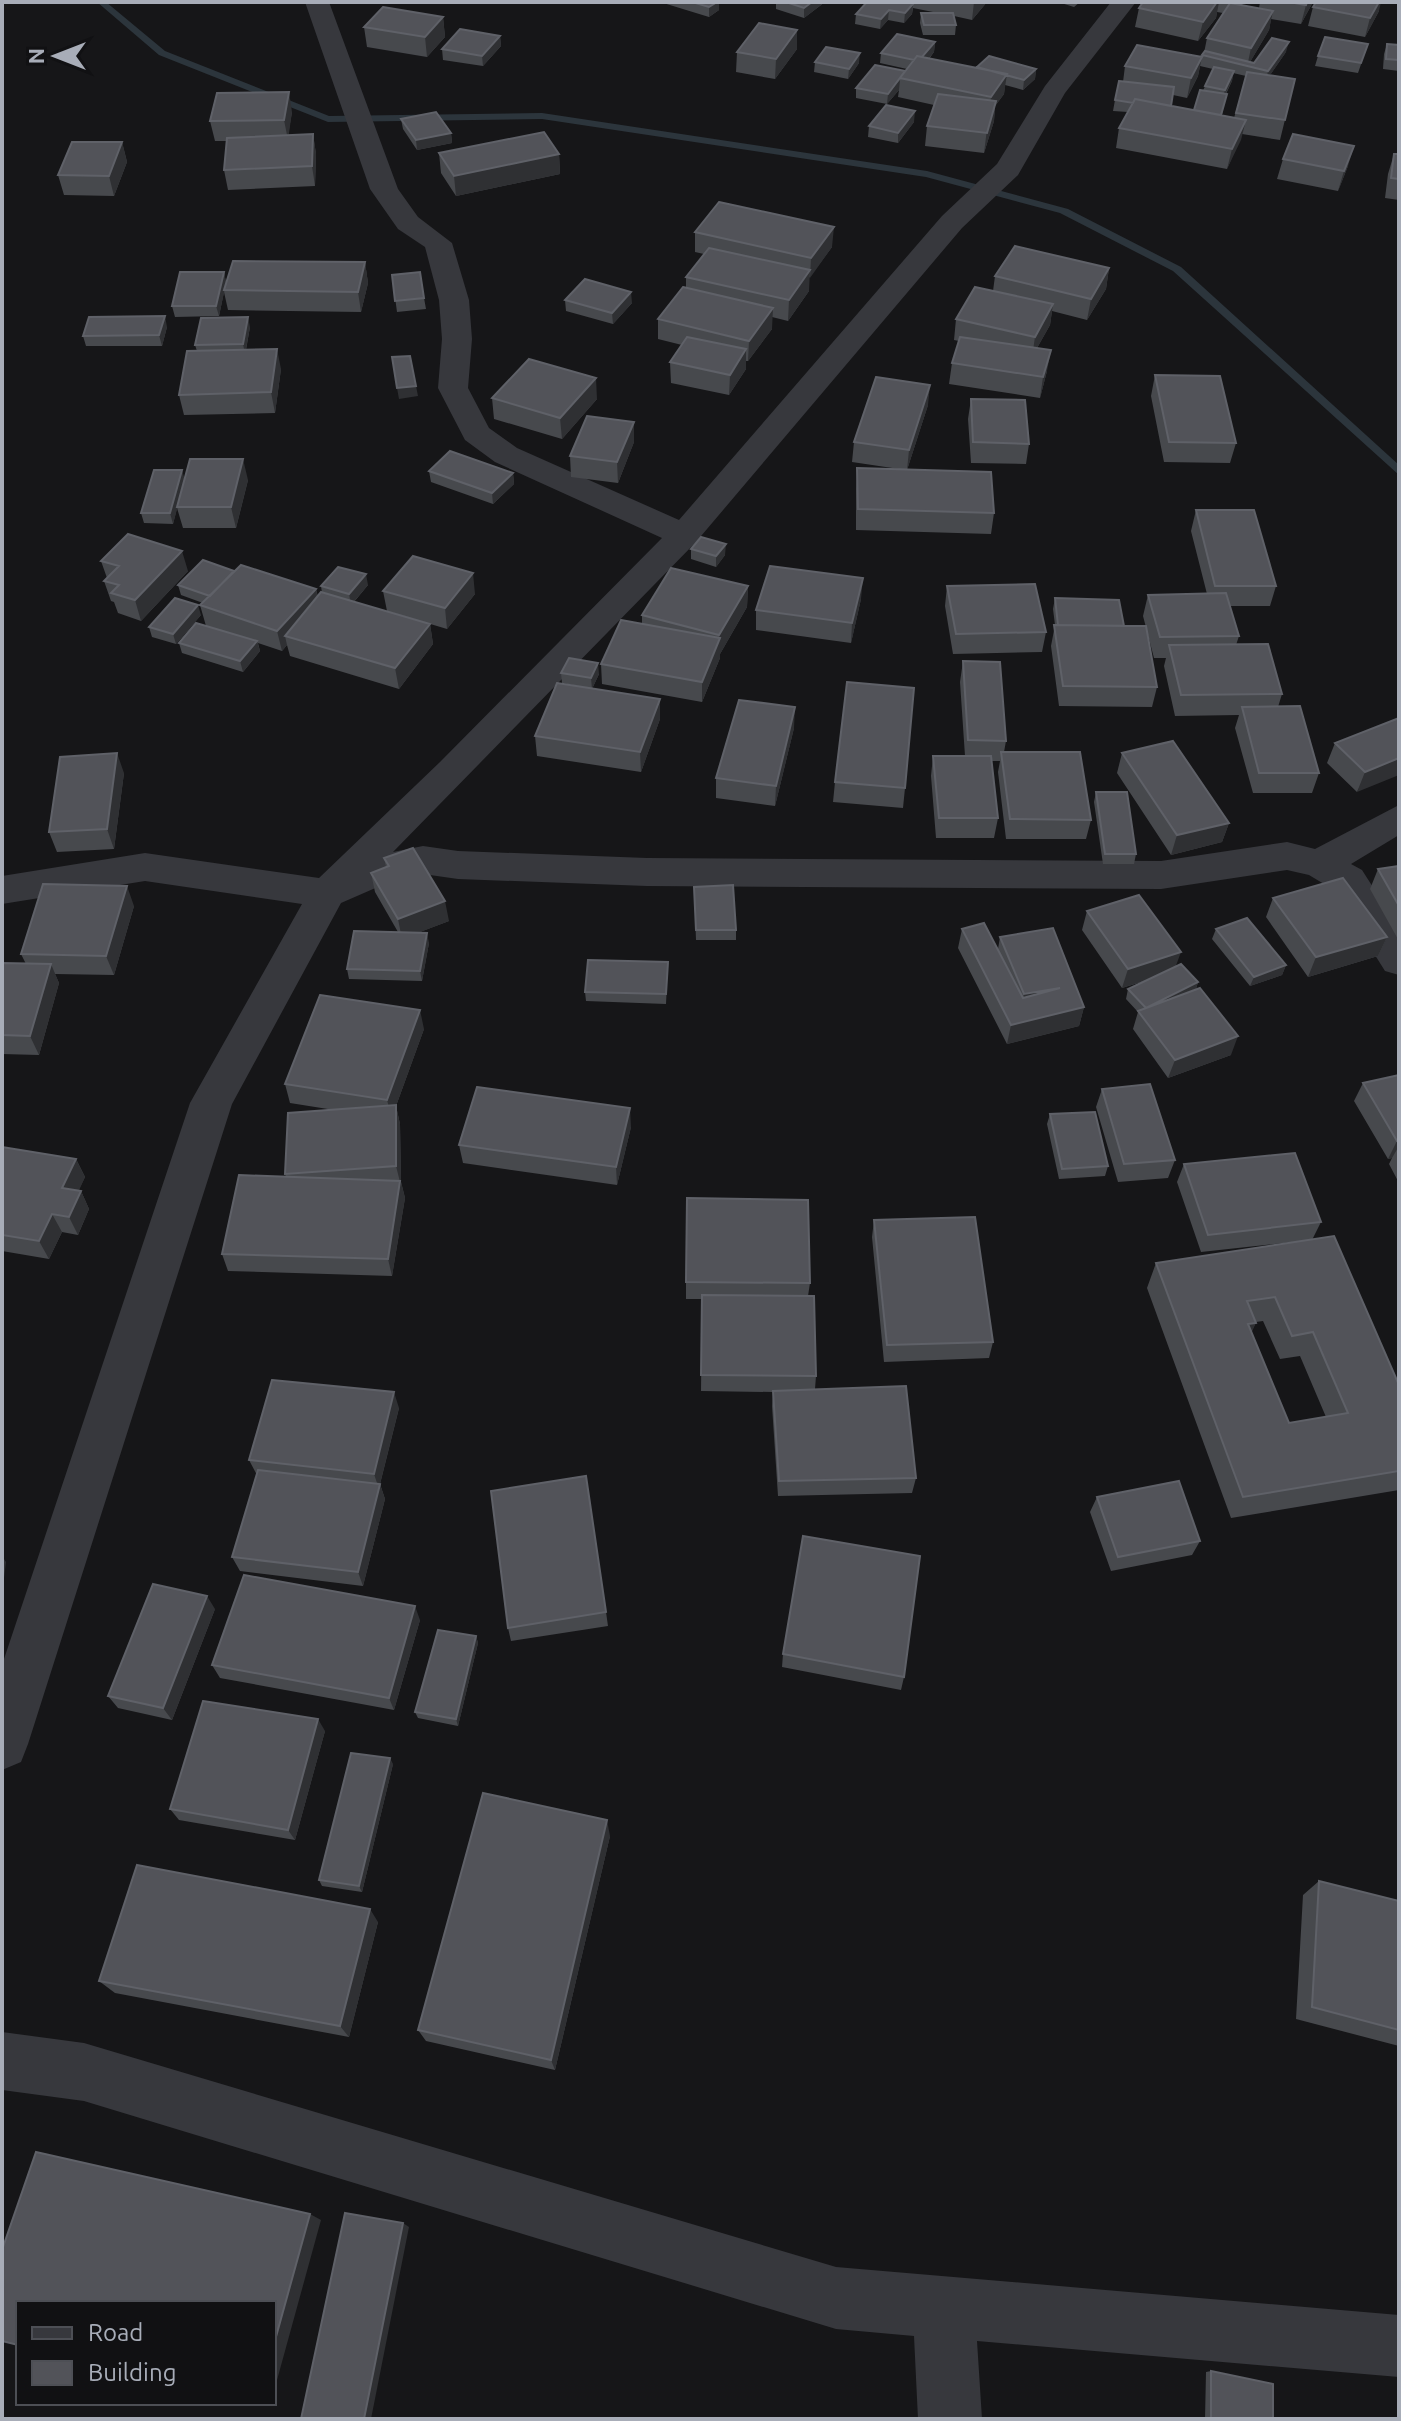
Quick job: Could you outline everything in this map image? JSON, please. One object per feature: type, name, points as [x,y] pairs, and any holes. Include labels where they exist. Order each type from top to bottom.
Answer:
[{"type":"street","points":[[317,2],[384,189],[408,223],[438,243],[454,300],[457,339],[453,388],[476,433],[506,455],[684,535]]},
{"type":"street","points":[[2,1744],[211,1103],[327,893],[453,771],[684,535],[952,222],[1008,169],[1054,91],[1124,2]]},
{"type":"street","points":[[1320,864],[1399,818]]},
{"type":"street","points":[[2,890],[145,867],[327,893],[388,867],[423,860],[458,865],[647,872],[1161,875],[1287,856],[1320,864],[1348,880],[1399,960]]},
{"type":"street","points":[[2,2061],[84,2072],[836,2298],[1399,2346]]},
{"type":"street","points":[[944,2307],[950,2419]]},
{"type":"building","points":[[692,2],[717,2],[709,7]]},
{"type":"building","points":[[786,2],[812,2],[804,8]]},
{"type":"building","points":[[867,2],[913,4],[905,13],[889,10],[881,19],[856,14]]},
{"type":"building","points":[[1143,2],[1217,2],[1203,22],[1139,8]]},
{"type":"building","points":[[1316,2],[1379,2],[1370,18],[1313,7]]},
{"type":"building","points":[[1230,3],[1273,11],[1251,48],[1207,38]]},
{"type":"building","points":[[383,7],[443,17],[425,37],[364,27]]},
{"type":"building","points":[[921,13],[953,13],[956,25],[924,25]]},
{"type":"building","points":[[759,23],[797,30],[776,59],[737,52]]},
{"type":"building","points":[[460,29],[500,36],[482,56],[442,49]]},
{"type":"building","points":[[897,34],[935,42],[922,57],[917,56],[914,60],[881,53]]},
{"type":"building","points":[[1325,37],[1368,44],[1361,63],[1318,56]]},
{"type":"building","points":[[1272,38],[1289,42],[1268,71],[1202,55],[1205,51],[1254,63]]},
{"type":"building","points":[[1387,44],[1399,45],[1399,60],[1386,59]]},
{"type":"building","points":[[1137,45],[1202,57],[1191,78],[1125,66]]},
{"type":"building","points":[[826,47],[860,53],[849,69],[815,62]]},
{"type":"building","points":[[917,56],[1007,74],[991,97],[900,78]]},
{"type":"building","points":[[989,56],[1036,69],[1024,80],[977,67]]},
{"type":"building","points":[[875,65],[905,71],[888,94],[856,88]]},
{"type":"building","points":[[1214,67],[1234,71],[1225,90],[1205,86]]},
{"type":"building","points":[[1247,72],[1295,79],[1285,120],[1236,113]]},
{"type":"building","points":[[1119,81],[1174,87],[1171,106],[1135,99],[1133,103],[1115,100]]},
{"type":"building","points":[[1200,90],[1227,94],[1221,115],[1194,110]]},
{"type":"building","points":[[289,92],[284,120],[210,121],[217,93]]},
{"type":"building","points":[[938,94],[996,101],[987,133],[927,126]]},
{"type":"building","points":[[1135,99],[1246,120],[1232,149],[1119,128]]},
{"type":"building","points":[[886,105],[915,111],[898,133],[869,126]]},
{"type":"building","points":[[436,112],[451,133],[416,140],[401,119]]},
{"type":"building","points":[[544,132],[559,154],[454,176],[439,153]]},
{"type":"building","points":[[313,134],[312,166],[224,170],[227,138]]},
{"type":"building","points":[[1293,134],[1354,146],[1344,171],[1283,159]]},
{"type":"building","points":[[72,142],[122,142],[109,176],[58,175]]},
{"type":"building","points":[[1394,154],[1399,154],[1399,179],[1391,178]]},
{"type":"building","points":[[719,202],[834,227],[811,258],[695,232]]},
{"type":"building","points":[[1015,246],[1109,268],[1091,299],[995,276]]},
{"type":"building","points":[[709,248],[810,270],[789,300],[686,277]]},
{"type":"building","points":[[233,261],[365,262],[358,292],[224,290]]},
{"type":"building","points":[[180,272],[224,272],[216,306],[172,306]]},
{"type":"building","points":[[420,272],[424,298],[395,301],[392,275]]},
{"type":"building","points":[[585,279],[631,292],[612,313],[565,300]]},
{"type":"building","points":[[683,287],[773,308],[749,341],[658,319]]},
{"type":"building","points":[[975,287],[1053,304],[1035,337],[956,319]]},
{"type":"building","points":[[165,316],[159,335],[83,336],[89,317]]},
{"type":"building","points":[[248,317],[243,344],[195,345],[201,318]]},
{"type":"building","points":[[687,337],[746,349],[730,375],[670,362]]},
{"type":"building","points":[[960,337],[1051,350],[1043,377],[952,363]]},
{"type":"building","points":[[277,349],[271,392],[179,395],[187,351]]},
{"type":"building","points":[[410,356],[416,386],[397,388],[392,357]]},
{"type":"building","points":[[529,359],[596,378],[560,418],[492,398]]},
{"type":"building","points":[[1155,375],[1220,376],[1236,443],[1169,442]]},
{"type":"building","points":[[876,377],[930,385],[909,450],[854,442]]},
{"type":"building","points":[[971,399],[1025,400],[1029,444],[973,442]]},
{"type":"building","points":[[587,416],[634,422],[617,462],[570,456]]},
{"type":"building","points":[[450,451],[513,473],[492,493],[429,471]]},
{"type":"building","points":[[190,459],[243,459],[231,507],[177,507]]},
{"type":"building","points":[[857,468],[991,472],[994,513],[858,509]]},
{"type":"building","points":[[154,470],[182,470],[170,513],[141,513]]},
{"type":"building","points":[[1196,510],[1254,510],[1276,586],[1215,586]]},
{"type":"building","points":[[128,534],[182,551],[135,600],[111,593],[119,585],[104,581],[119,566],[101,561]]},
{"type":"building","points":[[701,537],[726,544],[716,556],[691,549]]},
{"type":"building","points":[[413,556],[473,573],[445,608],[383,591]]},
{"type":"building","points":[[203,560],[234,571],[210,596],[178,585]]},
{"type":"building","points":[[241,565],[316,589],[277,631],[200,605]]},
{"type":"building","points":[[770,566],[863,578],[852,623],[756,610]]},
{"type":"building","points":[[338,567],[366,574],[349,594],[321,586]]},
{"type":"building","points":[[671,568],[748,586],[719,635],[642,615]]},
{"type":"building","points":[[1035,584],[1046,632],[956,634],[947,586]]},
{"type":"building","points":[[321,592],[430,624],[395,668],[285,636]]},
{"type":"building","points":[[1226,593],[1239,636],[1160,637],[1148,595]]},
{"type":"building","points":[[175,598],[198,605],[173,634],[149,627]]},
{"type":"building","points":[[1055,598],[1119,600],[1124,626],[1058,625]]},
{"type":"building","points":[[621,620],[720,638],[702,682],[601,664]]},
{"type":"building","points":[[196,623],[257,641],[240,661],[179,643]]},
{"type":"building","points":[[1054,625],[1146,626],[1157,687],[1063,686]]},
{"type":"building","points":[[1268,644],[1282,694],[1181,695],[1169,645]]},
{"type":"building","points":[[569,658],[598,663],[591,678],[561,673]]},
{"type":"building","points":[[963,661],[1000,662],[1006,741],[968,740]]},
{"type":"building","points":[[847,682],[914,688],[905,788],[835,782]]},
{"type":"building","points":[[557,683],[660,699],[640,752],[535,736]]},
{"type":"building","points":[[739,700],[795,707],[776,786],[716,778]]},
{"type":"building","points":[[1300,706],[1319,773],[1259,773],[1242,707]]},
{"type":"building","points":[[1399,718],[1399,758],[1365,772],[1335,743]]},
{"type":"building","points":[[1173,741],[1229,823],[1177,835],[1122,753]]},
{"type":"building","points":[[1001,752],[1080,752],[1091,820],[1010,819]]},
{"type":"building","points":[[117,753],[107,829],[49,832],[60,757]]},
{"type":"building","points":[[933,756],[991,756],[998,818],[939,818]]},
{"type":"building","points":[[1096,792],[1127,792],[1136,854],[1105,854]]},
{"type":"building","points":[[413,848],[445,901],[398,919],[371,873],[389,866],[384,858]]},
{"type":"building","points":[[1399,866],[1399,906],[1378,869]]},
{"type":"building","points":[[1343,878],[1387,937],[1316,957],[1273,898]]},
{"type":"building","points":[[43,884],[127,886],[106,956],[21,954]]},
{"type":"building","points":[[733,885],[736,930],[696,930],[694,887]]},
{"type":"building","points":[[1139,895],[1181,952],[1128,969],[1087,911]]},
{"type":"building","points":[[1247,918],[1286,965],[1254,977],[1216,929]]},
{"type":"building","points":[[984,923],[1023,998],[1060,988],[1024,994],[1000,937],[1053,928],[1084,1007],[1011,1025],[962,929]]},
{"type":"building","points":[[354,931],[427,933],[420,971],[347,969]]},
{"type":"building","points":[[588,960],[668,962],[666,994],[585,992]]},
{"type":"building","points":[[2,963],[51,964],[30,1036],[2,1035]]},
{"type":"building","points":[[1181,964],[1198,982],[1146,1008],[1128,989]]},
{"type":"building","points":[[1200,988],[1238,1036],[1175,1060],[1138,1011]]},
{"type":"building","points":[[320,995],[420,1010],[387,1100],[285,1084]]},
{"type":"building","points":[[1399,1075],[1399,1141],[1397,1141],[1363,1083]]},
{"type":"building","points":[[1150,1084],[1175,1160],[1124,1164],[1102,1089]]},
{"type":"building","points":[[477,1087],[630,1108],[616,1167],[459,1145]]},
{"type":"building","points":[[396,1105],[396,1166],[285,1174],[288,1113]]},
{"type":"building","points":[[1095,1112],[1108,1166],[1062,1169],[1050,1114]]},
{"type":"building","points":[[2,1147],[76,1159],[62,1188],[81,1191],[69,1217],[52,1214],[39,1241],[2,1235]]},
{"type":"building","points":[[1295,1153],[1321,1222],[1208,1235],[1184,1164]]},
{"type":"building","points":[[239,1175],[400,1181],[388,1259],[222,1254]]},
{"type":"building","points":[[687,1198],[808,1200],[810,1283],[686,1282]]},
{"type":"building","points":[[975,1217],[993,1342],[887,1345],[874,1220]]},
{"type":"building","points":[[1334,1236],[1399,1385],[1399,1471],[1243,1497],[1156,1263]],"holes":[[[1275,1297],[1292,1336],[1313,1332],[1348,1413],[1289,1423],[1248,1324],[1256,1323],[1247,1301]]]},
{"type":"building","points":[[702,1295],[814,1296],[816,1376],[701,1375]]},
{"type":"building","points":[[272,1380],[394,1392],[374,1474],[249,1460]]},
{"type":"building","points":[[906,1386],[916,1478],[779,1481],[773,1391]]},
{"type":"building","points":[[258,1470],[380,1484],[358,1572],[232,1557]]},
{"type":"building","points":[[586,1476],[606,1612],[508,1628],[491,1491]]},
{"type":"building","points":[[1179,1481],[1200,1541],[1118,1557],[1097,1497]]},
{"type":"building","points":[[803,1536],[920,1556],[904,1677],[783,1654]]},
{"type":"building","points":[[244,1575],[415,1606],[389,1698],[212,1665]]},
{"type":"building","points":[[153,1584],[207,1596],[163,1708],[108,1696]]},
{"type":"building","points":[[438,1630],[476,1636],[456,1719],[415,1712]]},
{"type":"building","points":[[203,1701],[318,1719],[288,1830],[170,1809]]},
{"type":"building","points":[[351,1753],[390,1758],[359,1886],[319,1880]]},
{"type":"building","points":[[483,1793],[607,1820],[551,2060],[418,2030]]},
{"type":"building","points":[[137,1865],[370,1909],[340,2026],[99,1981]]},
{"type":"building","points":[[1319,1881],[1399,1901],[1399,2030],[1312,2007]]},
{"type":"building","points":[[36,2152],[310,2214],[276,2337],[276,2301],[16,2301],[16,2344],[2,2341],[2,2250]]},
{"type":"building","points":[[345,2213],[403,2223],[364,2419],[301,2419]]},
{"type":"building","points":[[1211,2371],[1273,2384],[1273,2419],[1211,2419]]},
{"type":"waterway","points":[[101,2],[162,53],[328,119],[542,116],[927,174],[1064,211],[1177,269],[1399,471]]}]
